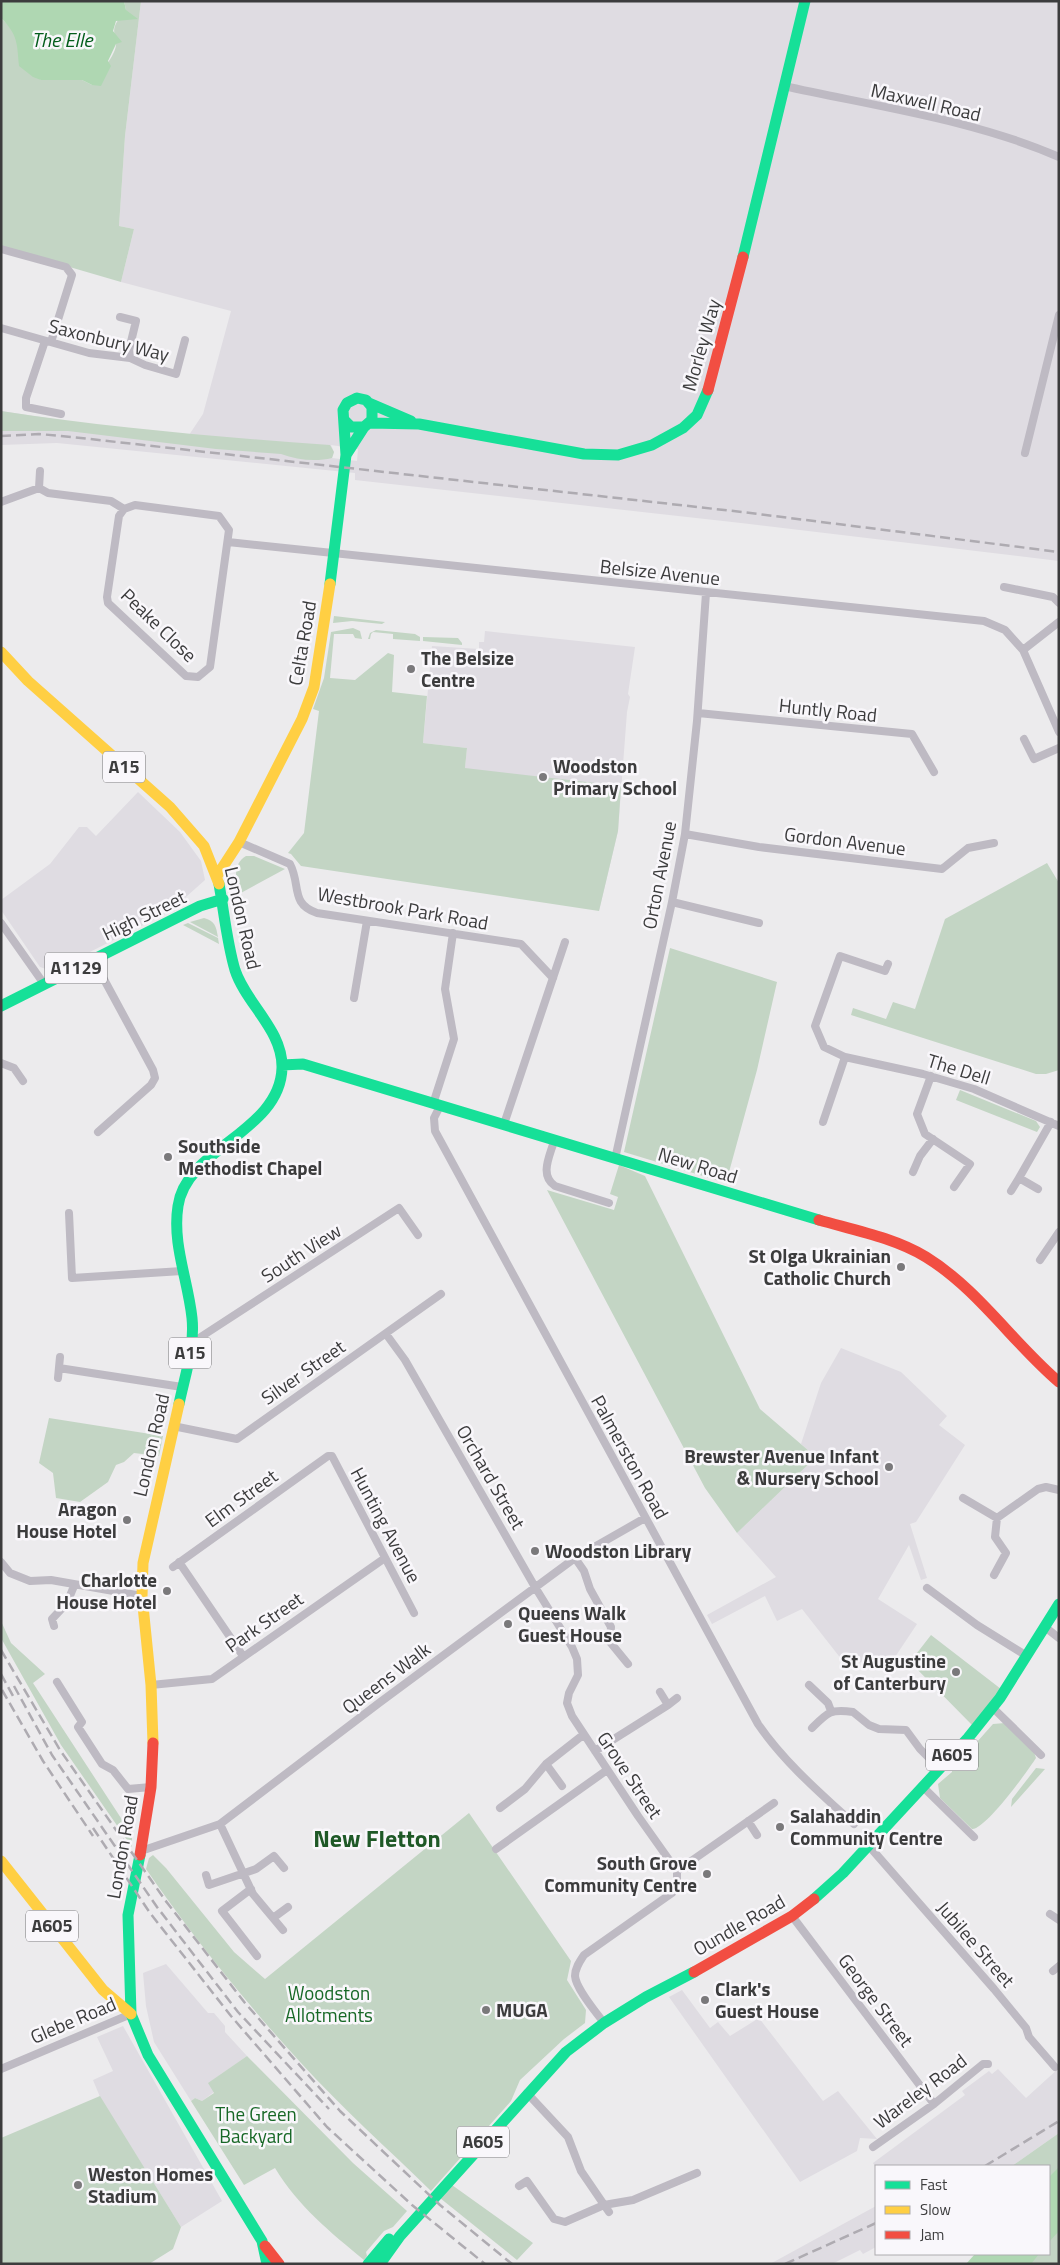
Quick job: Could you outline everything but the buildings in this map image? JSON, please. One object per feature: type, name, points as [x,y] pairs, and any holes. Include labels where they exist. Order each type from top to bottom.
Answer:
[{"type":"main road","name":"Morley Way","points":[[367,425],[419,424],[584,454],[624,454],[639,451],[670,436],[696,415],[707,397],[712,380],[806,1]]},
{"type":"main road","points":[[362,398],[370,403],[373,412],[367,425],[351,427],[345,421],[344,408],[352,399],[362,398]]},
{"type":"main road","name":"Morley Way","points":[[370,403],[419,424]]},
{"type":"main road","name":"Celta Road","points":[[217,876],[239,842],[302,719],[314,687],[319,666],[346,456],[345,421]]},
{"type":"main road","name":"Celta Road","points":[[346,456],[367,425]]},
{"type":"main road","name":"London Road","points":[[1,652],[28,682],[170,807],[204,846],[217,876],[223,899],[235,969],[239,981],[275,1040],[280,1053],[282,1065],[279,1087],[272,1100],[238,1135],[193,1173],[182,1190],[176,1216],[182,1271],[191,1314],[193,1342],[143,1563],[142,1596],[151,1684],[153,1739],[151,1787],[141,1853],[128,1915],[131,2014],[148,2055],[276,2263]]},
{"type":"main road","name":"High Street","points":[[1,1006],[200,906],[223,899]]},
{"type":"main road","name":"New Road","points":[[282,1065],[303,1064],[894,1242],[919,1252],[973,1296],[1030,1356],[1059,1382]]},
{"type":"main road","name":"Oundle Road","points":[[381,2262],[400,2236],[566,2052],[604,2023],[646,1997],[721,1958],[792,1916],[815,1898],[869,1846],[968,1738],[992,1708],[1046,1627],[1059,1604]]},
{"type":"main road","name":"A605","points":[[1,1861],[103,1990],[131,2014]]},
{"type":"main road","name":"Oundle Road","points":[[368,2264],[389,2239],[400,2236]]},
{"type":"street","name":"Maxwell Road","points":[[784,86],[960,125],[1022,141],[1059,157]]},
{"type":"street","points":[[1,249],[66,268],[72,276],[26,398],[26,407],[61,414]]},
{"type":"street","points":[[1025,453],[1059,315]]},
{"type":"street","points":[[120,317],[136,321],[129,350],[130,358]]},
{"type":"street","name":"Saxonbury Way","points":[[1,328],[89,354],[130,358],[176,374],[185,340]]},
{"type":"street","points":[[1,502],[39,488],[40,471]]},
{"type":"street","name":"Peake Close","points":[[39,488],[48,493],[111,500],[124,509]]},
{"type":"street","name":"Peake Close","points":[[135,506],[219,516],[229,530],[210,667],[198,677],[186,676],[108,603],[107,597],[118,516],[124,509],[135,506]]},
{"type":"street","points":[[228,542],[334,554]]},
{"type":"street","name":"Belsize Avenue","points":[[334,554],[984,621],[1005,630],[1023,650],[1059,732]]},
{"type":"street","points":[[1004,587],[1053,597],[1059,603]]},
{"type":"street","name":"Orton Avenue","points":[[615,1159],[672,902],[685,834],[698,713],[706,593]]},
{"type":"street","points":[[1023,650],[1059,622]]},
{"type":"street","name":"Huntly Road","points":[[698,713],[912,734],[934,772]]},
{"type":"street","points":[[1024,739],[1034,759],[1059,748]]},
{"type":"street","name":"Gordon Avenue","points":[[685,834],[759,847],[942,869],[968,848],[994,843]]},
{"type":"street","name":"Westbrook Park Road","points":[[239,842],[290,864],[298,896],[302,905],[307,909],[367,921],[521,944],[552,978]]},
{"type":"street","points":[[672,902],[759,923]]},
{"type":"street","points":[[354,998],[367,921]]},
{"type":"street","points":[[1,923],[44,984]]},
{"type":"street","name":"Palmerston Road","points":[[453,933],[446,989],[454,1039],[436,1105],[435,1131],[758,1724],[768,1739],[810,1784],[854,1824]]},
{"type":"street","points":[[504,1124],[565,942]]},
{"type":"street","name":"The Dell","points":[[888,964],[885,971],[840,956],[814,1026],[824,1047],[844,1056],[974,1088],[1059,1126]]},
{"type":"street","points":[[93,959],[153,1070],[154,1078],[151,1085],[98,1132]]},
{"type":"street","points":[[823,1122],[844,1056]]},
{"type":"street","points":[[1,1063],[14,1068],[23,1081]]},
{"type":"street","points":[[931,1076],[917,1114],[925,1134],[970,1164],[954,1187]]},
{"type":"street","points":[[1011,1191],[1050,1122]]},
{"type":"street","points":[[913,1172],[920,1156],[933,1139]]},
{"type":"street","points":[[554,1141],[546,1172],[550,1183],[609,1203]]},
{"type":"street","points":[[1019,1178],[1038,1189]]},
{"type":"street","name":"South View","points":[[193,1342],[399,1208],[418,1235]]},
{"type":"street","points":[[69,1213],[72,1278],[182,1271]]},
{"type":"street","points":[[1040,1260],[1059,1232]]},
{"type":"street","name":"Silver Street","points":[[174,1426],[237,1439],[441,1294]]},
{"type":"street","name":"Orchard Street","points":[[386,1334],[405,1360],[535,1587],[572,1647],[577,1659],[578,1675],[569,1693]]},
{"type":"street","points":[[58,1378],[60,1357]]},
{"type":"street","points":[[59,1368],[182,1387]]},
{"type":"street","name":"Hunting Avenue","points":[[328,1456],[332,1456],[414,1613]]},
{"type":"street","name":"Elm Street","points":[[244,1656],[176,1564],[328,1456]]},
{"type":"street","points":[[994,1575],[1006,1553],[995,1537],[997,1518],[1038,1489],[1046,1487],[1059,1490]]},
{"type":"street","points":[[963,1498],[997,1518]]},
{"type":"street","name":"Queens Walk","points":[[141,1853],[220,1824],[575,1558],[645,1518]]},
{"type":"street","name":"Park Street","points":[[151,1684],[212,1679],[385,1558]]},
{"type":"street","points":[[575,1558],[584,1571],[590,1590],[611,1627],[610,1642],[628,1664]]},
{"type":"street","points":[[1,1562],[10,1573],[18,1578],[30,1581],[51,1580],[74,1586],[142,1596]]},
{"type":"street","points":[[50,1620],[67,1603],[74,1586]]},
{"type":"street","points":[[927,1588],[977,1625],[1027,1656]]},
{"type":"street","points":[[1046,1627],[1059,1638]]},
{"type":"street","points":[[57,1682],[82,1722],[78,1727],[102,1764],[113,1770],[128,1789],[151,1787]]},
{"type":"street","points":[[809,1685],[828,1703],[831,1711]]},
{"type":"street","points":[[660,1692],[668,1705]]},
{"type":"street","name":"Grove Street","points":[[569,1693],[567,1703],[584,1735],[677,1870]]},
{"type":"street","points":[[595,1751],[678,1698]]},
{"type":"street","points":[[992,1708],[1041,1755]]},
{"type":"street","points":[[812,1728],[831,1711],[854,1712],[869,1726],[879,1729],[906,1730],[920,1749],[939,1768]]},
{"type":"street","points":[[500,1808],[525,1789],[546,1764],[584,1735]]},
{"type":"street","points":[[546,1764],[562,1786]]},
{"type":"street","points":[[496,1849],[607,1770]]},
{"type":"street","points":[[922,1786],[974,1837]]},
{"type":"street","points":[[604,2023],[577,1984],[575,1975],[577,1966],[584,1955],[672,1893],[677,1882],[677,1870],[774,1803]]},
{"type":"street","points":[[748,1821],[757,1835]]},
{"type":"street","points":[[220,1824],[251,1889],[283,1930]]},
{"type":"street","name":"Jubilee Street","points":[[869,1846],[994,1988],[1026,2028],[1029,2037],[1055,2067]]},
{"type":"street","points":[[206,1874],[209,1885],[256,1869],[274,1856],[284,1868]]},
{"type":"street","points":[[251,1889],[222,1911],[257,1956]]},
{"type":"street","points":[[273,1918],[288,1906]]},
{"type":"street","points":[[1050,1914],[1059,1920]]},
{"type":"street","name":"George Street","points":[[792,1916],[934,2104]]},
{"type":"street","name":"Glebe Road","points":[[1,2069],[131,2014]]},
{"type":"street","name":"Wareley Road","points":[[873,2147],[934,2104],[983,2064],[988,2064]]},
{"type":"street","points":[[527,2093],[568,2137],[581,2171],[609,2212]]},
{"type":"street","points":[[519,2186],[527,2181],[549,2213],[559,2222],[604,2205],[633,2200],[698,2173]]},
{"type":"shaded area","points":[[141,1],[1059,1],[1059,561],[355,480],[355,473],[57,443],[1,445],[1,411],[80,423],[189,435],[203,414],[231,311],[121,282],[134,229],[119,226],[125,136]],"holes":[[[331,445],[358,449],[357,461],[332,458],[334,452]]]},
{"type":"shaded area","name":"Woodston Primary School","points":[[485,631],[635,647],[628,694],[630,697],[627,712],[618,831],[599,911],[465,768],[467,748],[423,743],[432,646],[479,649],[479,642],[484,642]]},
{"type":"shaded area","points":[[138,792],[180,832],[201,861],[205,880],[169,912],[76,959],[49,970],[40,967],[1,910],[1,900],[50,864],[79,827],[87,827],[96,836]]},
{"type":"shaded area","points":[[841,1348],[901,1372],[947,1416],[939,1425],[965,1445],[916,1522],[910,1524],[927,1578],[921,1580],[909,1545],[878,1599],[917,1624],[889,1666],[842,1660],[802,1609],[777,1621],[765,1596],[712,1624],[707,1615],[776,1577],[737,1533],[816,1457],[801,1444],[821,1383]]},
{"type":"shaded area","points":[[166,1964],[208,2013],[214,2013],[225,2026],[225,2032],[247,2056],[209,2083],[214,2092],[202,2101],[195,2098],[191,2101],[154,2042],[146,2006],[143,1973]]},
{"type":"shaded area","points":[[682,1990],[710,2028],[718,2022],[730,2036],[759,2018],[823,2101],[838,2091],[877,2139],[860,2138],[857,2151],[800,2182],[669,1997]]},
{"type":"shaded area","points":[[123,2026],[222,2201],[181,2227],[100,2097],[93,2080],[113,2071],[97,2037]]},
{"type":"shaded area","points":[[1059,2068],[1059,2133],[1013,2165],[875,2166],[873,2163],[965,2095],[962,2091],[989,2071],[992,2074],[998,2069],[1026,2098]]},
{"type":"shaded area","points":[[875,2207],[875,2248],[863,2254],[860,2250],[832,2264],[770,2264]]},
{"type":"green space","points":[[124,1],[141,1],[125,136],[119,226],[134,229],[121,282],[1,247],[1,18],[11,28],[41,80],[82,80],[92,85],[114,52],[116,41],[114,30],[119,18],[126,10]]},
{"type":"green space","points":[[1,411],[166,431],[330,445],[334,452],[332,458],[306,460],[281,454],[216,449],[68,431],[1,431]]},
{"type":"green space","points":[[334,616],[385,622],[382,624],[352,621],[333,623]]},
{"type":"green space","points":[[353,628],[360,631],[362,639],[355,638],[353,634],[334,634],[330,678],[355,680],[388,653],[394,655],[392,692],[427,696],[423,743],[467,748],[465,768],[621,786],[618,831],[599,911],[301,866],[288,853],[304,833],[319,711],[313,709],[324,678],[331,632]]},
{"type":"green space","points":[[376,630],[415,634],[420,637],[420,641],[393,639],[393,634],[373,632],[370,639],[368,639],[370,633]]},
{"type":"green space","points":[[423,637],[458,638],[462,645],[423,641]]},
{"type":"green space","points":[[246,856],[254,856],[285,869],[239,894],[236,873],[239,863]]},
{"type":"green space","points":[[1047,863],[1059,883],[1059,1070],[1046,1074],[1036,1074],[851,1015],[853,1008],[886,1019],[893,1002],[915,1009],[945,919]]},
{"type":"green space","points":[[204,918],[214,924],[218,937],[190,922]]},
{"type":"green space","points":[[188,923],[218,938],[219,944],[183,925]]},
{"type":"green space","points":[[670,948],[777,982],[757,1070],[726,1183],[624,1152]]},
{"type":"green space","points":[[960,1090],[1036,1121],[1040,1127],[1037,1132],[956,1100]]},
{"type":"green space","points":[[619,1165],[645,1176],[760,1409],[816,1457],[737,1533],[705,1488],[547,1190],[614,1210],[618,1197],[610,1194]]},
{"type":"green space","points":[[49,1418],[163,1436],[159,1456],[134,1453],[124,1462],[116,1465],[108,1482],[80,1502],[56,1498],[53,1473],[39,1463]]},
{"type":"green space","points":[[1,1621],[11,1643],[45,1674],[33,1683],[132,1835],[132,1847],[61,1745],[1,1638]]},
{"type":"green space","points":[[931,1635],[1001,1689],[972,1725],[910,1662]]},
{"type":"green space","points":[[1005,1723],[1034,1752],[1036,1758],[996,1811],[978,1827],[972,1829],[940,1798],[938,1784],[952,1772],[993,1724]]},
{"type":"green space","points":[[1036,1768],[1045,1769],[1011,1807],[1012,1799]]},
{"type":"green space","name":"Woodston Allotments","points":[[469,1813],[571,1961],[567,1980],[586,2010],[585,2023],[564,2039],[520,2080],[511,2101],[431,2191],[333,2096],[280,2040],[201,1944],[146,1869],[149,1858],[153,1855],[166,1868],[234,1952],[265,1979]]},
{"type":"green space","name":"The Green Backyard","points":[[247,2056],[353,2163],[407,2211],[393,2227],[384,2231],[366,2252],[367,2256],[364,2260],[327,2229],[304,2206],[275,2168],[244,2185],[191,2101],[195,2098],[202,2101],[214,2093],[208,2083]]},
{"type":"green space","name":"Weston Homes Stadium","points":[[100,2096],[181,2227],[173,2249],[149,2264],[1,2264],[1,2138]]},
{"type":"green space","points":[[1059,2133],[1059,2264],[1009,2264],[1001,2255],[1050,2255],[1050,2165],[1013,2165]]},
{"type":"green space","points":[[452,2185],[533,2243],[517,2260],[440,2198]]},
{"type":"water","name":"The Elle","points":[[1,1],[124,1],[126,10],[138,19],[116,21],[113,31],[122,42],[116,44],[108,61],[111,66],[101,86],[92,85],[82,80],[41,80],[33,77],[19,66],[16,40],[11,29],[1,18]]},
{"type":"water","points":[[1059,2167],[1059,2231],[1050,2241],[1050,2176]]},
{"type":"water","points":[[974,2255],[1038,2255],[1031,2264],[966,2264]]},
{"type":"railway","points":[[1,436],[39,434],[72,437],[742,512],[1059,552]]},
{"type":"railway","points":[[1,1650],[60,1750],[165,1900],[245,2003],[340,2111],[440,2205],[512,2264]]},
{"type":"railway","points":[[1,1674],[13,1696]]},
{"type":"railway","points":[[14,1686],[52,1755],[157,1907],[238,2012],[329,2109]]},
{"type":"railway","points":[[2,1690],[43,1761],[93,1836]]},
{"type":"railway","points":[[93,1828],[150,1913],[231,2016],[327,2127],[412,2205],[485,2264]]},
{"type":"railway","points":[[987,2165],[1059,2121]]},
{"type":"railway","points":[[785,2264],[875,2223]]},
{"type":"traffic: fast","points":[[743,257],[805,1]]},
{"type":"traffic: fast","points":[[370,423],[419,424],[584,454],[618,455],[652,445],[683,428],[697,415],[708,390]]},
{"type":"traffic: fast","points":[[330,584],[346,455],[343,410],[347,403],[357,398],[366,400],[372,407],[372,420],[364,427],[351,427],[345,421]]},
{"type":"traffic: fast","points":[[369,403],[411,421]]},
{"type":"traffic: fast","points":[[346,455],[364,427]]},
{"type":"traffic: fast","points":[[179,1404],[189,1361],[193,1329],[177,1234],[178,1206],[185,1186],[197,1169],[266,1108],[277,1090],[282,1068],[281,1054],[277,1041],[247,994],[235,970],[219,884]]},
{"type":"traffic: fast","points":[[1,1006],[200,906],[223,899]]},
{"type":"traffic: fast","points":[[282,1065],[303,1064],[819,1220]]},
{"type":"traffic: fast","points":[[814,1899],[843,1873],[968,1738],[1000,1698],[1059,1604]]},
{"type":"traffic: fast","points":[[140,1855],[128,1915],[131,2014],[148,2055],[262,2241],[267,2264]]},
{"type":"traffic: fast","points":[[380,2264],[400,2236],[566,2052],[604,2023],[646,1997],[694,1972]]},
{"type":"traffic: fast","points":[[368,2264],[389,2239]]},
{"type":"traffic: slow","points":[[217,876],[239,842],[302,719],[314,687],[330,584]]},
{"type":"traffic: slow","points":[[1,652],[28,681],[170,807],[204,846],[219,884]]},
{"type":"traffic: slow","points":[[153,1743],[151,1685],[142,1596],[143,1563],[179,1404]]},
{"type":"traffic: slow","points":[[1,1861],[103,1990],[131,2014]]},
{"type":"traffic: jam","points":[[708,390],[743,257]]},
{"type":"traffic: jam","points":[[819,1220],[888,1240],[926,1257],[945,1270],[979,1300],[1026,1351],[1059,1382]]},
{"type":"traffic: jam","points":[[140,1855],[151,1787],[153,1743]]},
{"type":"traffic: jam","points":[[694,1972],[792,1916],[814,1899]]},
{"type":"traffic: jam","points":[[265,2246],[279,2264]]},
{"type":"place","name":"The Belsize Centre","points":[[411,669]]},
{"type":"place","name":"Woodston Primary School","points":[[543,777]]},
{"type":"place","name":"Southside Methodist Chapel","points":[[168,1157]]},
{"type":"place","name":"St Olga Ukrainian Catholic Church","points":[[901,1267]]},
{"type":"place","name":"Brewster Avenue Infant & Nursery School","points":[[889,1467]]},
{"type":"place","name":"Aragon House Hotel","points":[[127,1520]]},
{"type":"place","name":"Woodston Library","points":[[535,1551]]},
{"type":"place","name":"Charlotte House Hotel","points":[[167,1591]]},
{"type":"place","name":"Queens Walk Guest House","points":[[508,1624]]},
{"type":"place","name":"St Augustine of Canterbury","points":[[956,1672]]},
{"type":"place","name":"Salahaddin Community Centre","points":[[780,1827]]},
{"type":"place","name":"South Grove Community Centre","points":[[707,1874]]},
{"type":"place","name":"Clark's Guest House","points":[[705,2000]]},
{"type":"place","name":"MUGA","points":[[486,2010]]},
{"type":"place","name":"Weston Homes Stadium","points":[[78,2185]]},
{"type":"district","name":"New Fletton","points":[[377,1839]]}]
